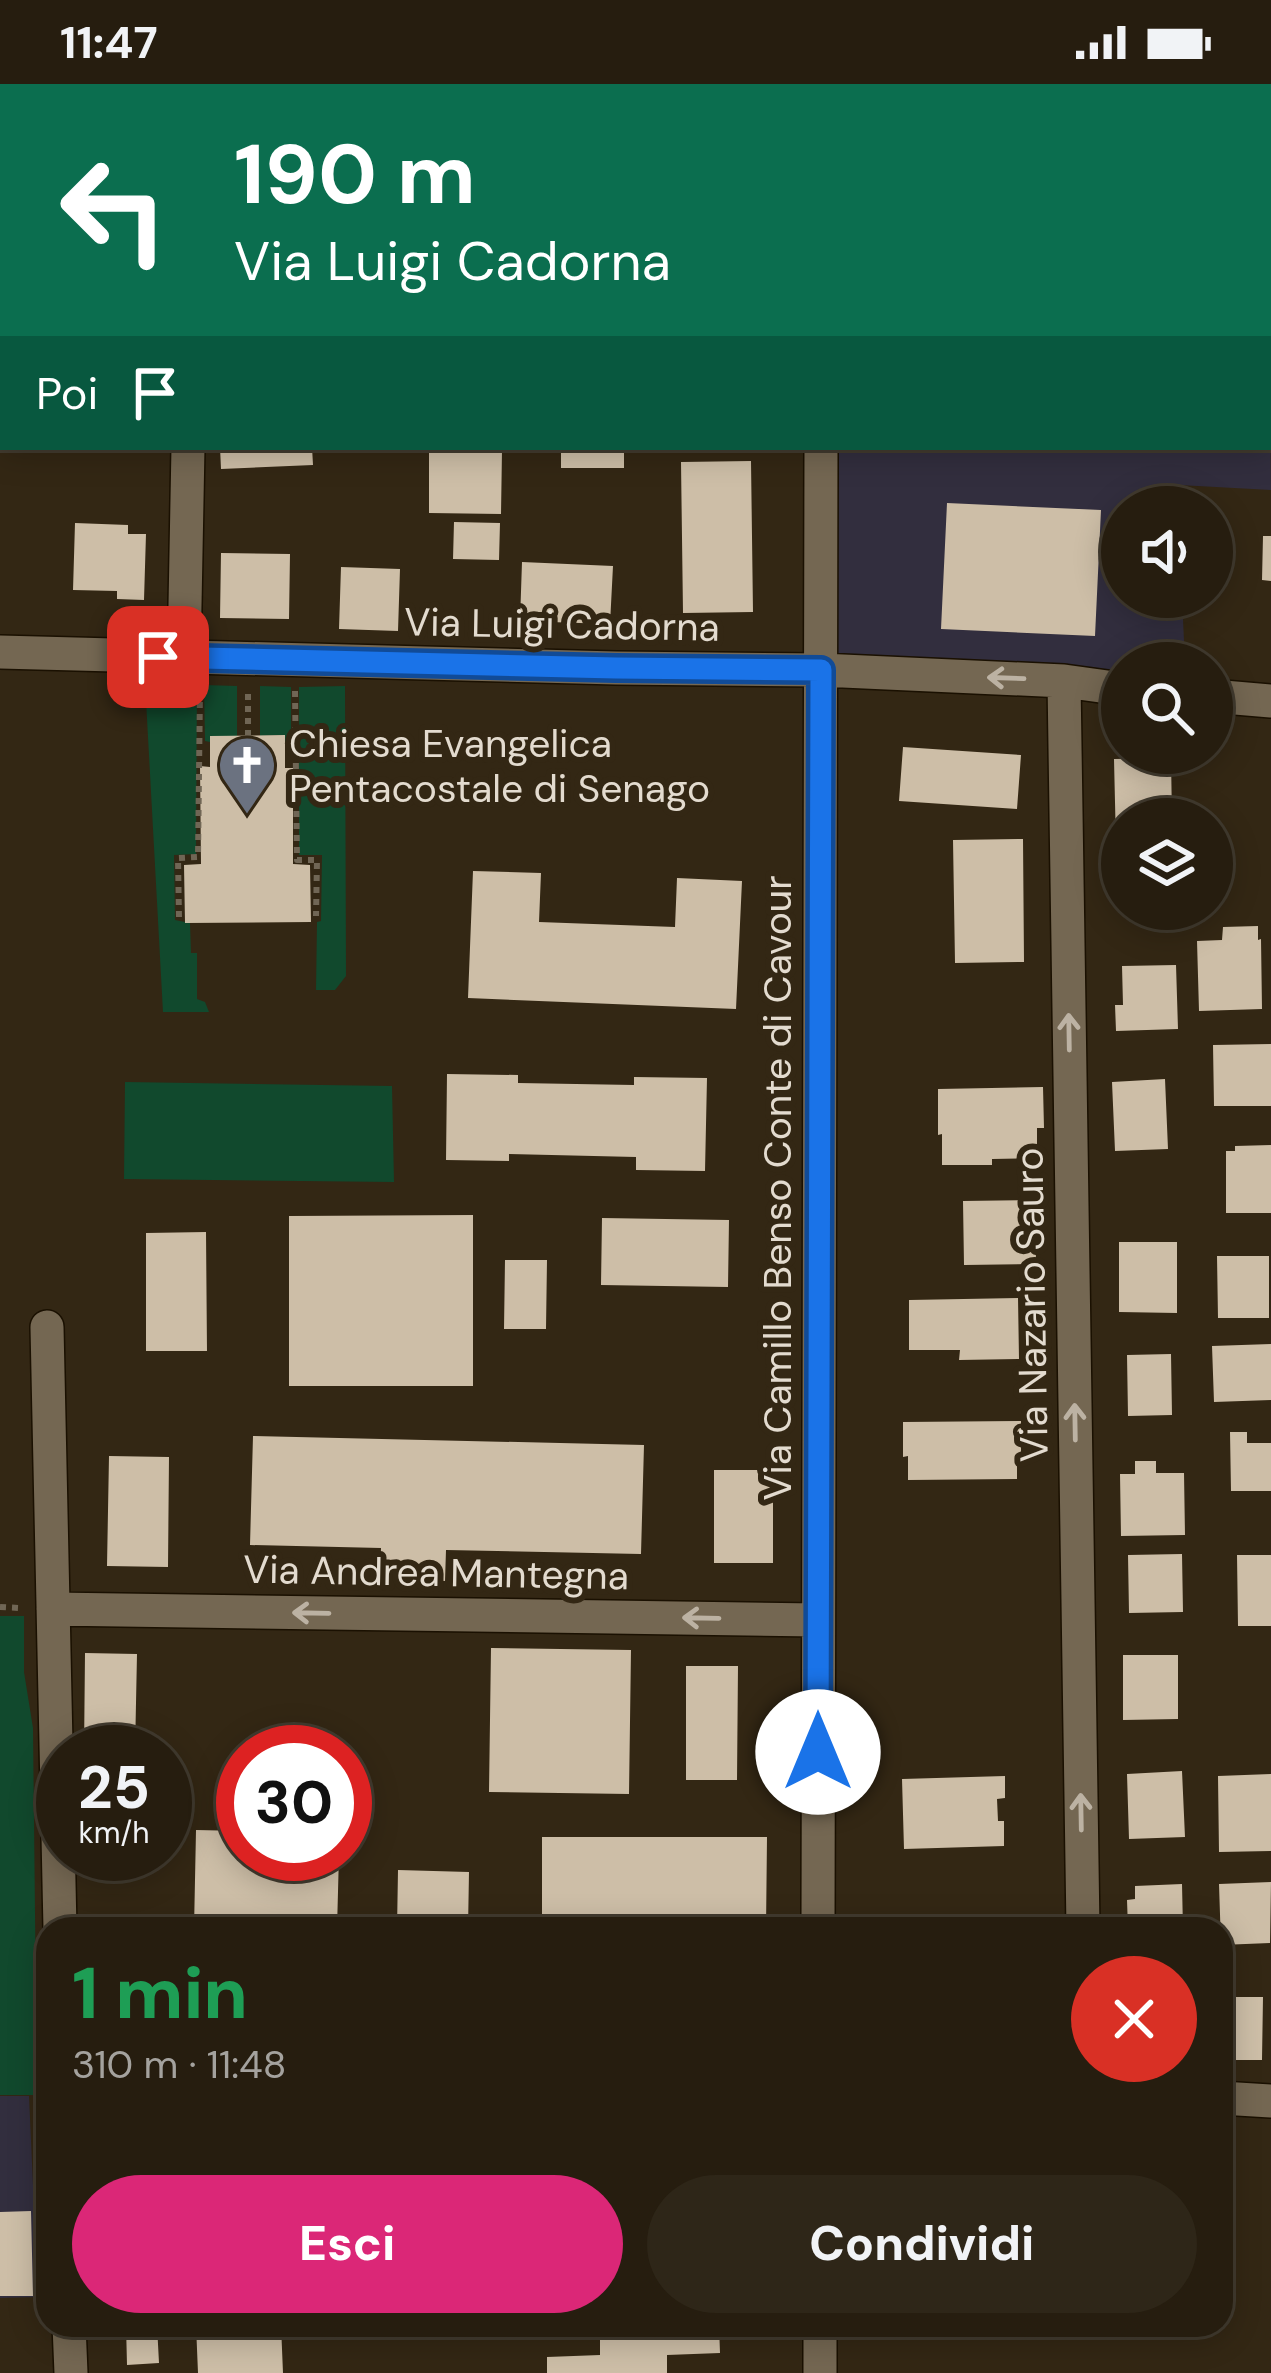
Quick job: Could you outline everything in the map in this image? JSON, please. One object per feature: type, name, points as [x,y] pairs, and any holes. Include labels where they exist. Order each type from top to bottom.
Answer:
[{"type":"street","points":[[188,450],[192,669]]},
{"type":"street","name":"Via Camillo Benso Conte di Cavour","points":[[818,1917],[820,450]]},
{"type":"street","name":"Via Luigi Cadorna","points":[[0,652],[192,669],[821,670],[1064,680],[1101,687]]},
{"type":"street","name":"Via Nazario Sauro","points":[[1064,680],[1083,1917]]},
{"type":"street","points":[[1233,698],[1271,701]]},
{"type":"street","points":[[47,1327],[60,1917]]},
{"type":"street","name":"Via Andrea Mantegna","points":[[53,1609],[818,1620]]},
{"type":"street","points":[[1233,2099],[1271,2101]]},
{"type":"street","points":[[69,2337],[70,2373]]},
{"type":"street","points":[[820,2337],[820,2373]]},
{"type":"path","points":[[179,916],[178,858],[198,857],[192,669]]},
{"type":"path","points":[[295,681],[297,860],[317,860],[316,916]]},
{"type":"shaded area","points":[[831,450],[1271,450],[1271,490],[1101,486],[1101,618],[1183,618],[1184,642],[1101,642],[1101,686],[829,666]]},
{"type":"shaded area","points":[[0,2096],[29,2096],[36,2297],[0,2298]]},
{"type":"green space","points":[[145,682],[197,684],[196,854],[174,855],[175,920],[190,923],[191,953],[197,953],[197,999],[205,1002],[209,1012],[163,1012]]},
{"type":"green space","points":[[204,685],[237,686],[237,736],[211,736],[210,742],[205,741]]},
{"type":"green space","points":[[260,686],[291,687],[291,742],[285,742],[285,735],[260,736]]},
{"type":"green space","points":[[345,686],[346,976],[335,990],[316,990],[322,855],[299,855],[299,687]]},
{"type":"green space","points":[[125,1082],[392,1086],[394,1182],[124,1179]]},
{"type":"green space","points":[[0,1616],[24,1616],[24,1672],[33,1728],[36,2095],[0,2095]]},
{"type":"building","points":[[220,450],[312,450],[313,465],[221,469]]},
{"type":"building","points":[[429,450],[502,450],[501,514],[429,513]]},
{"type":"building","points":[[561,450],[624,450],[624,468],[561,468]]},
{"type":"building","points":[[751,461],[753,612],[683,613],[681,462]]},
{"type":"building","points":[[947,503],[1101,510],[1095,636],[941,629]]},
{"type":"building","points":[[454,522],[500,523],[499,560],[453,559]]},
{"type":"building","points":[[75,523],[128,525],[128,534],[146,534],[144,600],[117,599],[117,591],[73,590]]},
{"type":"building","points":[[1263,536],[1271,536],[1271,581],[1262,580]]},
{"type":"building","points":[[221,553],[290,554],[289,619],[220,618]]},
{"type":"building","points":[[522,562],[613,566],[610,624],[520,621]]},
{"type":"building","points":[[341,567],[400,569],[398,631],[339,629]]},
{"type":"building","name":"Chiesa Evangelica Pentacostale di Senago","points":[[285,735],[285,768],[293,768],[293,864],[310,865],[311,922],[185,923],[184,865],[201,864],[200,766],[210,767],[210,736]]},
{"type":"building","points":[[903,747],[1021,755],[1017,809],[899,801]]},
{"type":"building","points":[[1114,774],[1171,774],[1172,798],[1115,798]]},
{"type":"building","points":[[1023,839],[1024,962],[955,963],[953,840]]},
{"type":"building","points":[[473,871],[541,873],[539,922],[675,927],[677,878],[742,881],[736,1009],[468,998]]},
{"type":"building","points":[[1258,926],[1262,1009],[1199,1011],[1197,941],[1222,940],[1223,930]]},
{"type":"building","points":[[1176,965],[1178,1029],[1116,1031],[1115,1005],[1123,1005],[1122,966]]},
{"type":"building","points":[[1271,1044],[1271,1106],[1214,1106],[1213,1045]]},
{"type":"building","points":[[447,1074],[518,1075],[518,1083],[634,1085],[634,1077],[707,1078],[705,1171],[636,1170],[636,1157],[509,1154],[509,1161],[446,1160]]},
{"type":"building","points":[[1165,1079],[1168,1149],[1115,1151],[1112,1082]]},
{"type":"building","points":[[1043,1087],[1044,1128],[1037,1128],[1037,1158],[992,1159],[992,1165],[942,1165],[938,1089]]},
{"type":"building","points":[[1271,1145],[1271,1213],[1226,1213],[1226,1151],[1235,1151],[1235,1146]]},
{"type":"building","points":[[1035,1200],[1036,1264],[964,1265],[963,1201]]},
{"type":"building","points":[[473,1215],[473,1386],[289,1386],[289,1216]]},
{"type":"building","points":[[602,1218],[729,1220],[728,1287],[601,1285]]},
{"type":"building","points":[[206,1232],[207,1351],[146,1351],[146,1233]]},
{"type":"building","points":[[1119,1242],[1177,1242],[1177,1313],[1119,1312]]},
{"type":"building","points":[[1217,1256],[1269,1256],[1269,1318],[1218,1318]]},
{"type":"building","points":[[505,1260],[547,1260],[546,1329],[504,1329]]},
{"type":"building","points":[[1018,1298],[1019,1359],[959,1360],[960,1350],[909,1350],[909,1300]]},
{"type":"building","points":[[1271,1344],[1271,1400],[1214,1402],[1212,1346]]},
{"type":"building","points":[[1171,1354],[1172,1415],[1128,1416],[1127,1355]]},
{"type":"building","points":[[1021,1421],[1017,1479],[908,1480],[903,1422]]},
{"type":"building","points":[[1230,1432],[1247,1432],[1247,1443],[1271,1443],[1271,1491],[1231,1491]]},
{"type":"building","points":[[253,1436],[644,1445],[641,1554],[446,1550],[445,1581],[380,1579],[381,1548],[250,1545]]},
{"type":"building","points":[[109,1456],[169,1457],[168,1567],[107,1566]]},
{"type":"building","points":[[1135,1461],[1156,1461],[1156,1473],[1184,1473],[1185,1535],[1121,1536],[1120,1474],[1135,1474]]},
{"type":"building","points":[[714,1470],[773,1470],[773,1563],[714,1563]]},
{"type":"building","points":[[1182,1554],[1183,1612],[1129,1613],[1128,1555]]},
{"type":"building","points":[[1237,1555],[1271,1555],[1271,1626],[1238,1626]]},
{"type":"building","points":[[491,1648],[631,1650],[629,1794],[489,1792]]},
{"type":"building","points":[[85,1653],[137,1654],[136,1725],[84,1725]]},
{"type":"building","points":[[1123,1655],[1178,1655],[1178,1719],[1123,1720]]},
{"type":"building","points":[[686,1666],[738,1666],[737,1780],[686,1780]]},
{"type":"building","points":[[1182,1771],[1185,1837],[1129,1839],[1127,1774]]},
{"type":"building","points":[[1271,1774],[1271,1851],[1219,1852],[1218,1776]]},
{"type":"building","points":[[1005,1776],[1005,1798],[997,1799],[998,1821],[1004,1821],[1004,1846],[904,1849],[902,1779]]},
{"type":"building","points":[[196,1830],[216,1830],[216,1881],[338,1881],[337,1917],[194,1917]]},
{"type":"building","points":[[542,1837],[767,1837],[766,1917],[542,1917]]},
{"type":"building","points":[[398,1870],[469,1872],[468,1917],[397,1917]]},
{"type":"building","points":[[1271,1882],[1270,1943],[1233,1945],[1233,1917],[1220,1917],[1219,1884]]},
{"type":"building","points":[[1182,1884],[1183,1917],[1128,1917],[1127,1900],[1135,1899],[1135,1886]]},
{"type":"building","points":[[1233,1997],[1263,1997],[1262,2060],[1233,2060]]},
{"type":"building","points":[[31,2211],[33,2296],[0,2296],[0,2212]]},
{"type":"building","points":[[126,2337],[158,2337],[159,2363],[127,2365]]},
{"type":"building","points":[[196,2337],[282,2337],[283,2373],[198,2373]]},
{"type":"building","points":[[600,2337],[719,2337],[720,2353],[667,2355],[667,2373],[547,2373],[547,2357],[600,2355]]},
{"type":"place","name":"Chiesa Evangelica Pentacostale di Senago","points":[[247,816]]},
{"type":"route","points":[[158,657],[821,670],[818,1752]]}]
